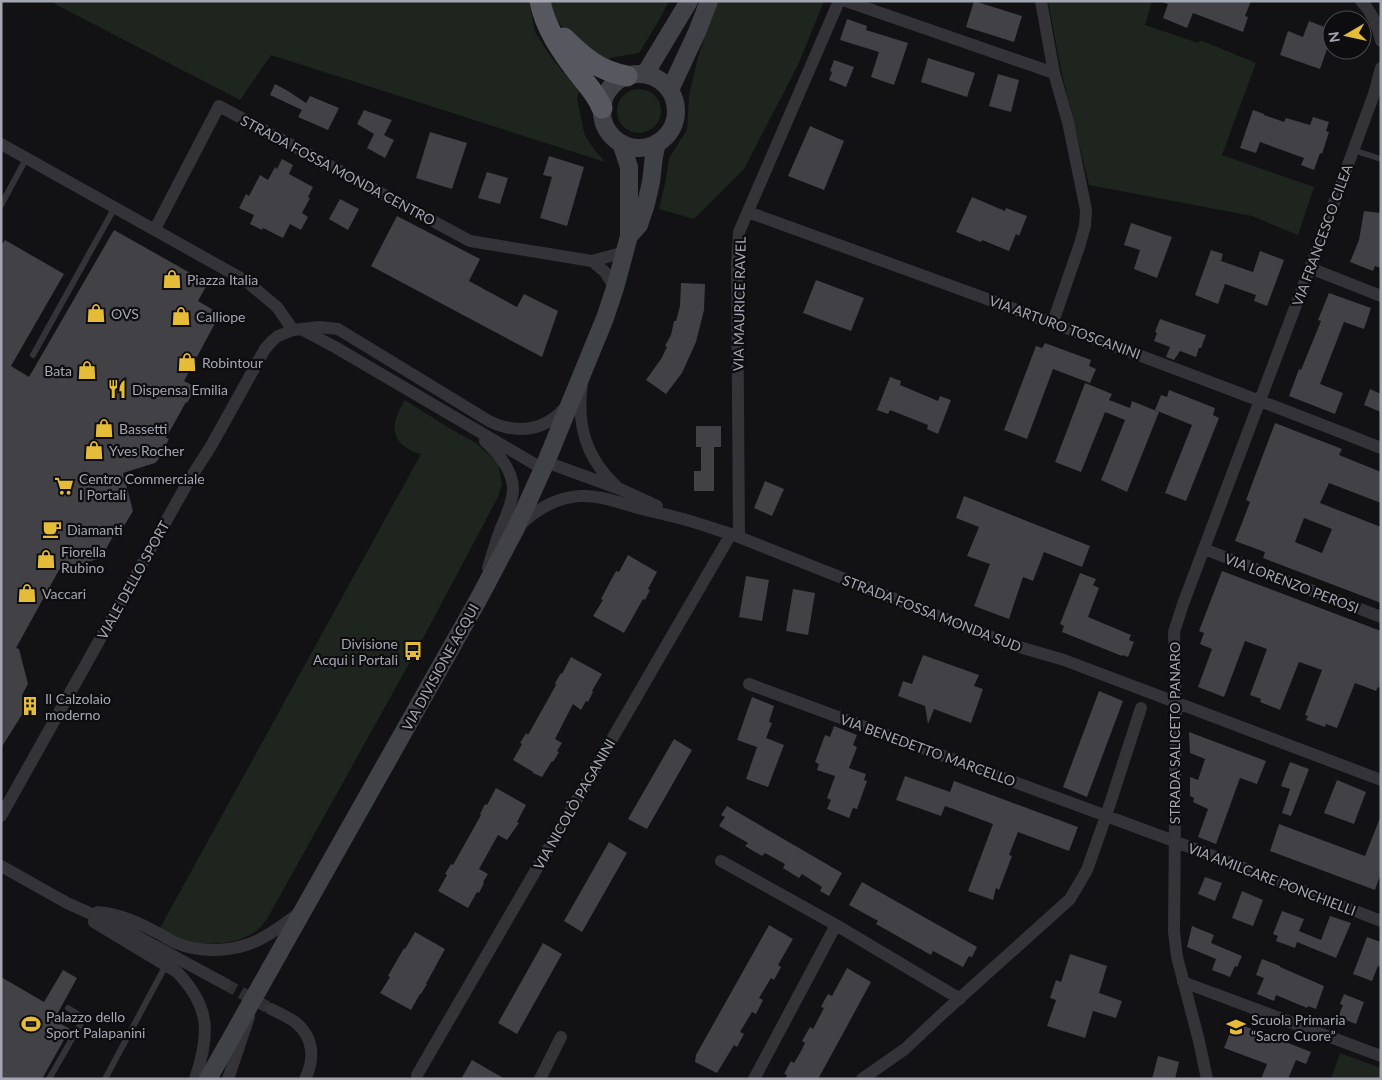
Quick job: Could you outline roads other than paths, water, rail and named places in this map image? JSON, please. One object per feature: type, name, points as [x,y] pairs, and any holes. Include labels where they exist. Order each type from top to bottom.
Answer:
[{"type":"highway","points":[[543,11],[578,53],[588,61],[607,71],[636,75]]},
{"type":"highway","points":[[543,11],[561,49],[579,75],[597,96],[602,108]]},
{"type":"main road","points":[[636,75],[689,1]]},
{"type":"main road","points":[[670,90],[706,11],[708,1]]},
{"type":"main road","points":[[636,75],[662,81],[670,90],[675,100],[675,119],[668,135],[657,143],[639,148],[629,146],[621,143],[606,128],[602,108],[606,95],[618,80],[636,75]]},
{"type":"main road","name":"VIA DIVISIONE ACQUI","points":[[208,1079],[478,600],[516,528],[544,465],[605,318],[627,242],[629,167],[621,143]]},
{"type":"main road","name":"VIA DIVISIONE ACQUI","points":[[627,242],[639,225],[644,211],[652,182],[657,143]]},
{"type":"street","name":"VIA MAURICE RAVEL","points":[[735,536],[737,249],[739,232],[839,1]]},
{"type":"street","points":[[846,1],[1054,72]]},
{"type":"street","points":[[1041,1],[1054,72],[1068,122],[1086,210],[1085,226],[1080,244],[1053,322]]},
{"type":"street","points":[[1361,1],[1373,19],[1381,41]]},
{"type":"street","name":"VIA FRANCESCO CILEA","points":[[1261,400],[1374,94],[1381,68]]},
{"type":"street","name":"STRADA FOSSA MONDA CENTRO","points":[[155,229],[219,106],[470,241],[592,261],[621,252],[627,242]]},
{"type":"street","points":[[1,144],[246,281],[298,330],[335,347],[468,426],[544,465]]},
{"type":"street","name":"VIA ARTURO TOSCANINI","points":[[748,212],[1053,322],[1261,400],[1381,448]]},
{"type":"street","points":[[592,261],[605,272],[615,288]]},
{"type":"street","points":[[1310,268],[1381,296]]},
{"type":"street","name":"VIALE DELLO SPORT","points":[[1,816],[188,482],[211,446],[265,349],[278,336],[298,330],[329,327],[338,329],[488,421],[508,428],[514,429],[545,424],[562,412],[573,396]]},
{"type":"street","points":[[586,365],[580,407],[583,434],[596,464],[620,490]]},
{"type":"street","name":"STRADA SALICETO PANARO","points":[[1207,1079],[1177,957],[1174,932],[1176,702],[1174,632],[1261,400]]},
{"type":"street","points":[[468,426],[498,454],[506,466],[513,491],[509,509],[496,541],[478,600]]},
{"type":"street","name":"STRADA FOSSA MONDA SUD","points":[[544,465],[620,490],[690,521]]},
{"type":"street","name":"STRADA FOSSA MONDA SUD","points":[[516,528],[532,514],[547,505],[582,496],[622,503],[690,521],[735,536],[1009,644],[1064,660],[1381,780]]},
{"type":"street","name":"VIA NICOLÒ PAGANINI","points":[[417,1075],[735,536]]},
{"type":"street","name":"VIA LORENZO PEROSI","points":[[1204,549],[1381,617]]},
{"type":"street","name":"VIA BENEDETTO MARCELLO","points":[[750,684],[1106,816]]},
{"type":"street","points":[[862,1079],[905,1049],[1070,899],[1086,870],[1106,816],[1141,708]]},
{"type":"street","name":"VIA AMILCARE PONCHIELLI","points":[[1106,816],[1381,921]]},
{"type":"street","points":[[721,861],[960,999]]},
{"type":"street","points":[[1,866],[67,903],[125,930],[225,984]]},
{"type":"street","points":[[67,903],[95,923],[177,972],[187,982],[200,1003],[205,1029],[204,1046],[195,1079]]},
{"type":"street","points":[[82,910],[114,914],[128,918],[176,943],[218,950],[246,945],[263,939],[304,908]]},
{"type":"street","points":[[754,1079],[836,926]]},
{"type":"street","points":[[1183,982],[1381,1056]]},
{"type":"street","points":[[228,1079],[259,990]]},
{"type":"street","points":[[271,1008],[294,1021],[304,1031],[310,1043],[312,1058],[305,1079]]},
{"type":"street","points":[[540,1079],[561,1037]]},
{"type":"lane","points":[[1353,150],[1381,159]]},
{"type":"lane","points":[[1,205],[26,157]]},
{"type":"lane","points":[[33,355],[115,207]]},
{"type":"lane","points":[[105,1079],[166,965]]},
{"type":"lane","points":[[49,1079],[84,1018],[68,1008]]},
{"type":"tunnel","points":[[225,984],[271,1009]]},
{"type":"place","name":"Piazza Italia","points":[[172,279]]},
{"type":"place","name":"OVS","points":[[96,313]]},
{"type":"place","name":"Calliope","points":[[181,316]]},
{"type":"place","name":"Robintour","points":[[187,362]]},
{"type":"place","name":"Bata","points":[[87,370]]},
{"type":"place","name":"Dispensa Emilia","points":[[117,389]]},
{"type":"place","name":"Bassetti","points":[[104,428]]},
{"type":"place","name":"Yves Rocher","points":[[94,450]]},
{"type":"place","name":"Centro Commerciale I Portali","points":[[64,486]]},
{"type":"place","name":"Diamanti","points":[[52,529]]},
{"type":"place","name":"Fiorella Rubino","points":[[46,559]]},
{"type":"place","name":"Vaccari","points":[[27,593]]},
{"type":"place","name":"Divisione Acqui i Portali","points":[[413,651]]},
{"type":"place","name":"Il Calzolaio moderno","points":[[30,706]]},
{"type":"place","name":"Palazzo dello Sport Palapanini","points":[[31,1024]]},
{"type":"place","name":"Scuola Primaria “Sacro Cuore”","points":[[1236,1027]]}]
